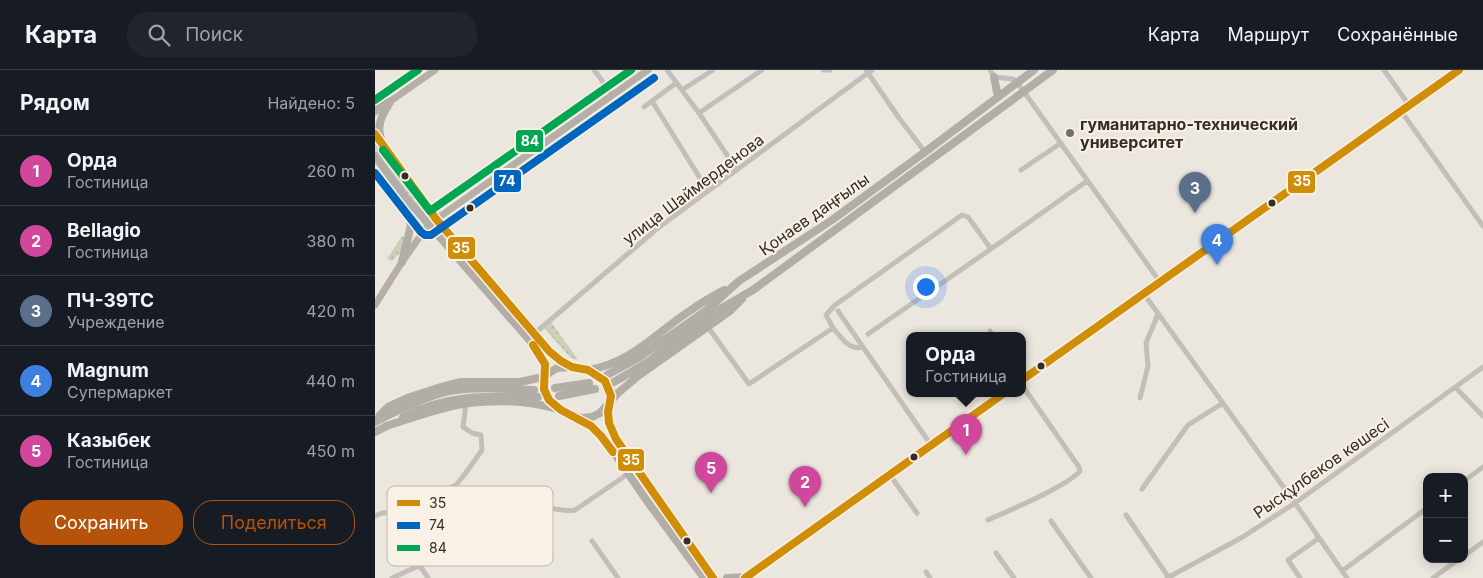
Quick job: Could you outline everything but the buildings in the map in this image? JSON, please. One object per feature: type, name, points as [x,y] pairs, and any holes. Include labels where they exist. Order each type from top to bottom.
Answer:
[{"type":"main road","points":[[375,112],[435,70]]},
{"type":"main road","points":[[375,305],[428,225],[648,70]]},
{"type":"main road","name":"Қонаев даңғылы","points":[[607,375],[640,357],[708,309],[739,281],[832,220],[1034,70]]},
{"type":"main road","points":[[580,418],[596,415],[638,376],[730,311],[753,290],[1053,70]]},
{"type":"main road","points":[[1026,377],[1459,70]]},
{"type":"main road","points":[[992,74],[998,97]]},
{"type":"main road","points":[[375,104],[390,102]]},
{"type":"main road","points":[[386,150],[379,134],[379,125],[390,102]]},
{"type":"main road","points":[[375,134],[436,219],[549,351],[572,367]]},
{"type":"main road","points":[[375,156],[405,198],[538,350],[545,364],[543,377],[546,396],[559,409]]},
{"type":"main road","points":[[402,262],[411,225],[405,198]]},
{"type":"main road","points":[[376,422],[388,407],[410,397],[460,382],[521,382],[543,377],[557,368],[572,367],[588,370],[605,368],[641,348],[691,310],[739,281]]},
{"type":"main road","points":[[613,382],[648,362],[713,313],[753,290]]},
{"type":"main road","points":[[588,370],[605,382],[610,391],[609,422],[616,439],[709,577]]},
{"type":"main road","points":[[555,388],[589,383]]},
{"type":"main road","points":[[559,396],[595,389]]},
{"type":"main road","points":[[375,432],[421,408],[463,397],[536,394],[457,390],[435,396],[376,422]]},
{"type":"main road","points":[[386,426],[437,410],[480,402],[538,403],[559,409],[580,418],[601,434],[628,474],[709,577],[745,578],[999,397]]},
{"type":"street","points":[[594,70],[613,94]]},
{"type":"street","points":[[667,70],[699,113],[737,170]]},
{"type":"street","points":[[682,90],[713,70]]},
{"type":"street","points":[[699,113],[762,70]]},
{"type":"street","points":[[823,70],[830,70]]},
{"type":"street","points":[[1384,70],[1409,105]]},
{"type":"street","points":[[868,71],[899,118],[925,152]]},
{"type":"street","name":"улица Шаймерденова","points":[[534,334],[658,228],[868,71]]},
{"type":"street","points":[[992,74],[1013,79],[1017,82],[1160,282]]},
{"type":"street","points":[[644,107],[677,82]]},
{"type":"street","points":[[652,101],[708,191]]},
{"type":"street","points":[[1401,111],[1483,226]]},
{"type":"street","points":[[1021,170],[1061,143]]},
{"type":"street","points":[[375,166],[384,168]]},
{"type":"street","points":[[868,334],[1087,181]]},
{"type":"street","points":[[861,348],[846,342],[833,328],[826,315],[835,306],[962,215],[968,217],[991,249]]},
{"type":"street","points":[[1144,294],[1347,578]]},
{"type":"street","points":[[838,311],[861,348],[931,445]]},
{"type":"street","points":[[1140,398],[1148,366],[1146,343],[1158,314]]},
{"type":"street","points":[[707,327],[749,384],[833,328]]},
{"type":"street","name":"Рысқұлбеков көшесі","points":[[1168,578],[1241,538],[1295,503],[1483,367]]},
{"type":"street","points":[[1455,388],[1482,414]]},
{"type":"street","points":[[988,520],[1054,488],[1080,471],[1079,466],[1026,391]]},
{"type":"street","points":[[1142,489],[1189,425],[1223,403]]},
{"type":"street","points":[[454,486],[482,450],[481,435],[472,433],[463,427],[466,404]]},
{"type":"street","points":[[1468,478],[1483,467]]},
{"type":"street","points":[[553,508],[568,511],[575,510],[628,474]]},
{"type":"street","points":[[890,475],[917,513]]},
{"type":"street","points":[[1342,571],[1423,511]]},
{"type":"street","points":[[1127,515],[1168,578]]},
{"type":"street","points":[[1051,521],[1091,578]]},
{"type":"street","points":[[1300,578],[1288,560],[1319,538]]},
{"type":"street","points":[[592,541],[618,578]]},
{"type":"street","points":[[1468,553],[1483,542]]},
{"type":"street","points":[[996,553],[1014,578]]},
{"type":"street","points":[[1433,578],[1454,563]]},
{"type":"street","points":[[392,578],[420,566],[428,578]]},
{"type":"street","points":[[926,572],[930,578]]},
{"type":"green space","points":[[375,143],[425,212],[421,215],[375,150]]},
{"type":"green space","points":[[402,236],[406,240],[401,252],[392,261],[387,259]]},
{"type":"green space","points":[[551,322],[577,358],[576,360],[570,357],[544,328]]},
{"type":"transit line","name":"84","points":[[375,100],[418,70]]},
{"type":"transit line","name":"84","points":[[383,150],[430,211],[631,70]]},
{"type":"transit line","name":"35","points":[[1026,377],[1459,70]]},
{"type":"transit line","name":"74","points":[[375,173],[421,232],[425,235],[431,235],[654,78]]},
{"type":"transit line","name":"35","points":[[375,134],[436,219],[549,351],[572,367],[588,370],[605,381],[611,396],[608,412],[609,423],[616,439],[713,578]]},
{"type":"transit line","name":"35","points":[[533,345],[545,364],[544,389],[549,400],[561,410],[591,426],[613,452]]},
{"type":"transit line","name":"35","points":[[745,578],[999,397]]},
{"type":"place","name":"гуманитарно-технический университет","points":[[1070,133]]},
{"type":"place","name":"ПЧ-39ТС","points":[[1195,213]]},
{"type":"place","name":"Magnum","points":[[1217,265]]},
{"type":"place","name":"Орда","points":[[966,455]]},
{"type":"place","name":"Казыбек","points":[[711,493]]},
{"type":"place","name":"Bellagio","points":[[805,507]]}]
